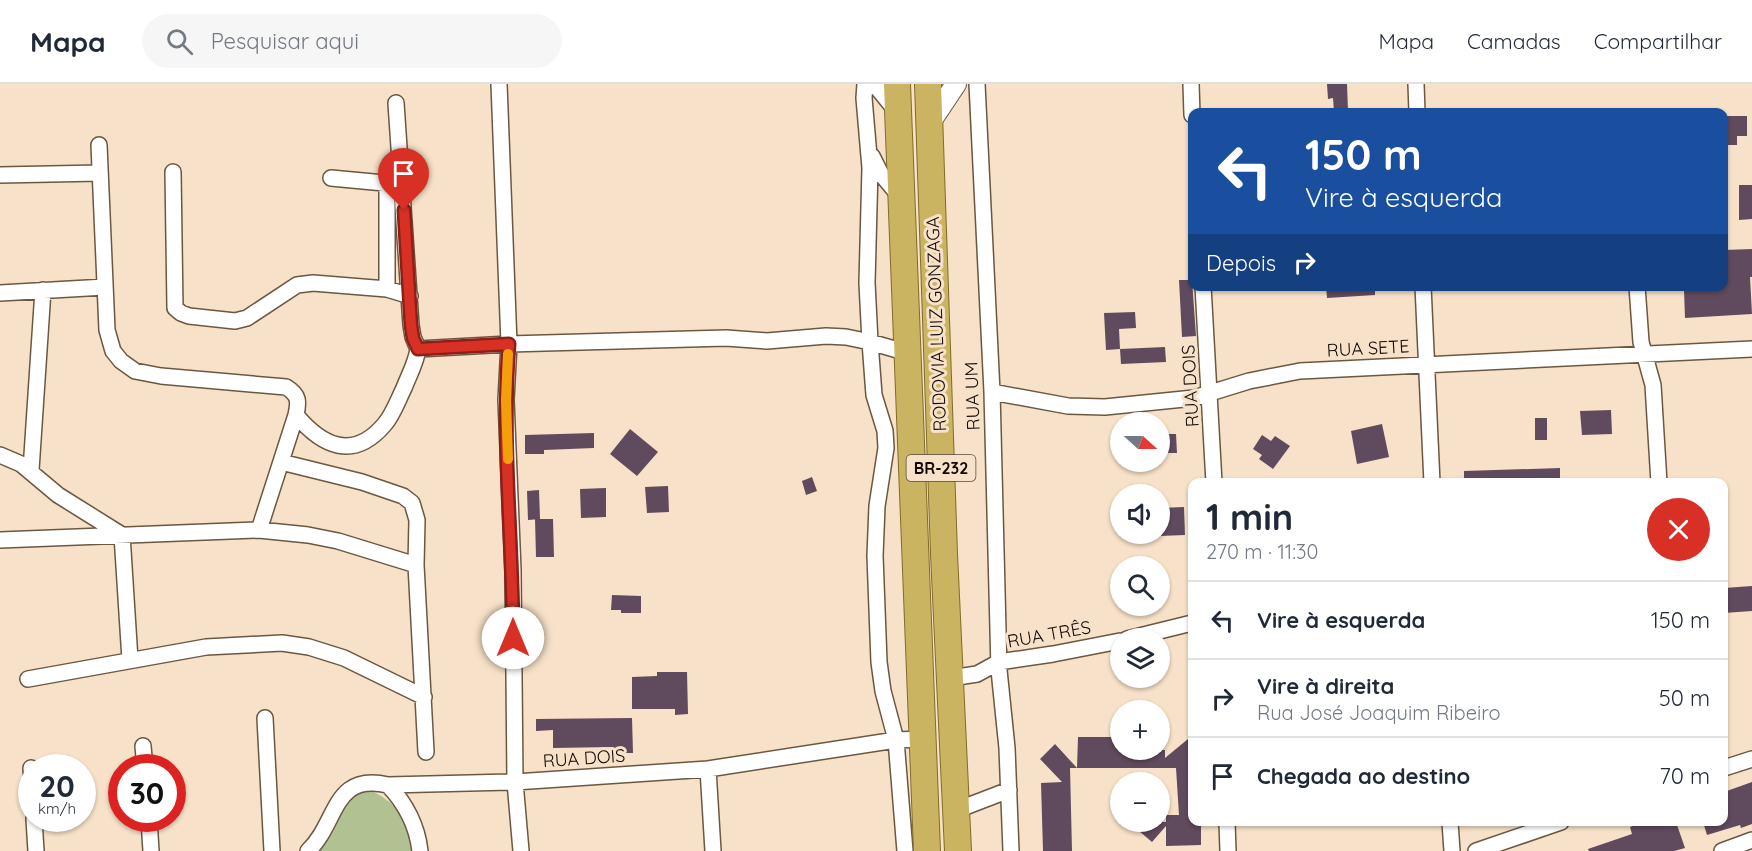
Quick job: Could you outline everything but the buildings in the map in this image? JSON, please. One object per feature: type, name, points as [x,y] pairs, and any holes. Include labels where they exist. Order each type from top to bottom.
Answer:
[{"type":"highway","name":"RODOVIA LUIZ GONZAGA","points":[[897,84],[927,851]]},
{"type":"highway","name":"RODOVIA LUIZ GONZAGA","points":[[928,84],[944,554],[958,851]]},
{"type":"street","points":[[499,84],[509,344],[506,400],[513,570],[515,782],[521,851]]},
{"type":"street","points":[[865,84],[871,196],[867,283],[870,342],[874,395],[885,430],[886,448],[877,506],[875,556],[879,662],[883,691],[896,740],[905,851]]},
{"type":"street","points":[[874,84],[899,115]]},
{"type":"street","points":[[930,123],[956,84]]},
{"type":"street","name":"RUA UM","points":[[977,84],[992,392],[999,662],[1011,747],[1009,790],[1011,851]]},
{"type":"street","points":[[1191,84],[1192,108]]},
{"type":"street","points":[[1416,84],[1417,108]]},
{"type":"street","points":[[296,415],[308,429],[330,444],[348,447],[363,442],[384,425],[395,407],[416,359],[418,349],[412,332],[396,103]]},
{"type":"street","points":[[99,145],[107,330],[113,351],[121,361],[135,371],[161,376],[286,387],[297,397],[296,415],[259,530]]},
{"type":"street","points":[[869,149],[882,174],[902,200]]},
{"type":"street","points":[[173,172],[175,308],[181,313],[235,321],[247,318],[297,285],[313,283],[387,289],[410,296]]},
{"type":"street","points":[[0,176],[100,173]]},
{"type":"street","points":[[330,178],[384,183],[387,189],[387,289]]},
{"type":"street","points":[[0,293],[105,287]]},
{"type":"street","points":[[31,470],[43,291]]},
{"type":"street","name":"RUA DOIS","points":[[1203,291],[1214,478]]},
{"type":"street","points":[[1423,291],[1432,478]]},
{"type":"street","points":[[1637,291],[1643,355],[1653,384],[1659,478]]},
{"type":"street","points":[[418,349],[726,338],[767,341],[826,336],[846,337],[908,353]]},
{"type":"street","name":"RUA SETE","points":[[992,392],[1068,406],[1105,407],[1194,398],[1249,381],[1300,371],[1752,350]]},
{"type":"street","points":[[0,455],[31,470],[58,495],[122,535]]},
{"type":"street","points":[[281,462],[362,482],[403,496],[412,502],[417,520],[416,565],[426,752]]},
{"type":"street","points":[[0,540],[259,530],[308,535],[338,541],[416,565]]},
{"type":"street","points":[[122,535],[130,660]]},
{"type":"street","points":[[1169,628],[1188,623]]},
{"type":"street","points":[[28,679],[206,647],[282,643],[344,658],[424,697]]},
{"type":"street","name":"RUA TRÊS","points":[[951,678],[977,674],[999,662],[1110,643]]},
{"type":"street","points":[[265,718],[272,851]]},
{"type":"street","name":"RUA DOIS","points":[[308,851],[323,834],[344,792],[359,783],[388,785],[515,782],[708,769],[896,740],[923,739]]},
{"type":"street","points":[[143,746],[144,754]]},
{"type":"street","points":[[1728,767],[1752,759]]},
{"type":"street","points":[[708,769],[713,851]]},
{"type":"street","points":[[388,785],[401,798],[410,814],[418,836],[420,851]]},
{"type":"street","points":[[957,810],[1009,790]]},
{"type":"street","points":[[1227,826],[1228,851]]},
{"type":"street","points":[[1450,826],[1452,851]]},
{"type":"street","points":[[1476,851],[1549,826]]},
{"type":"street","points":[[35,832],[36,851]]},
{"type":"street","points":[[149,832],[151,851]]},
{"type":"street","points":[[1722,851],[1752,840]]},
{"type":"green space","points":[[372,791],[390,802],[401,815],[413,851],[318,851],[329,835],[337,815],[355,793]]},
{"type":"slow traffic","points":[[508,354],[506,400],[508,459]]},
{"type":"route","points":[[404,210],[411,325],[418,349],[509,344],[506,400],[513,570],[513,638]]}]
